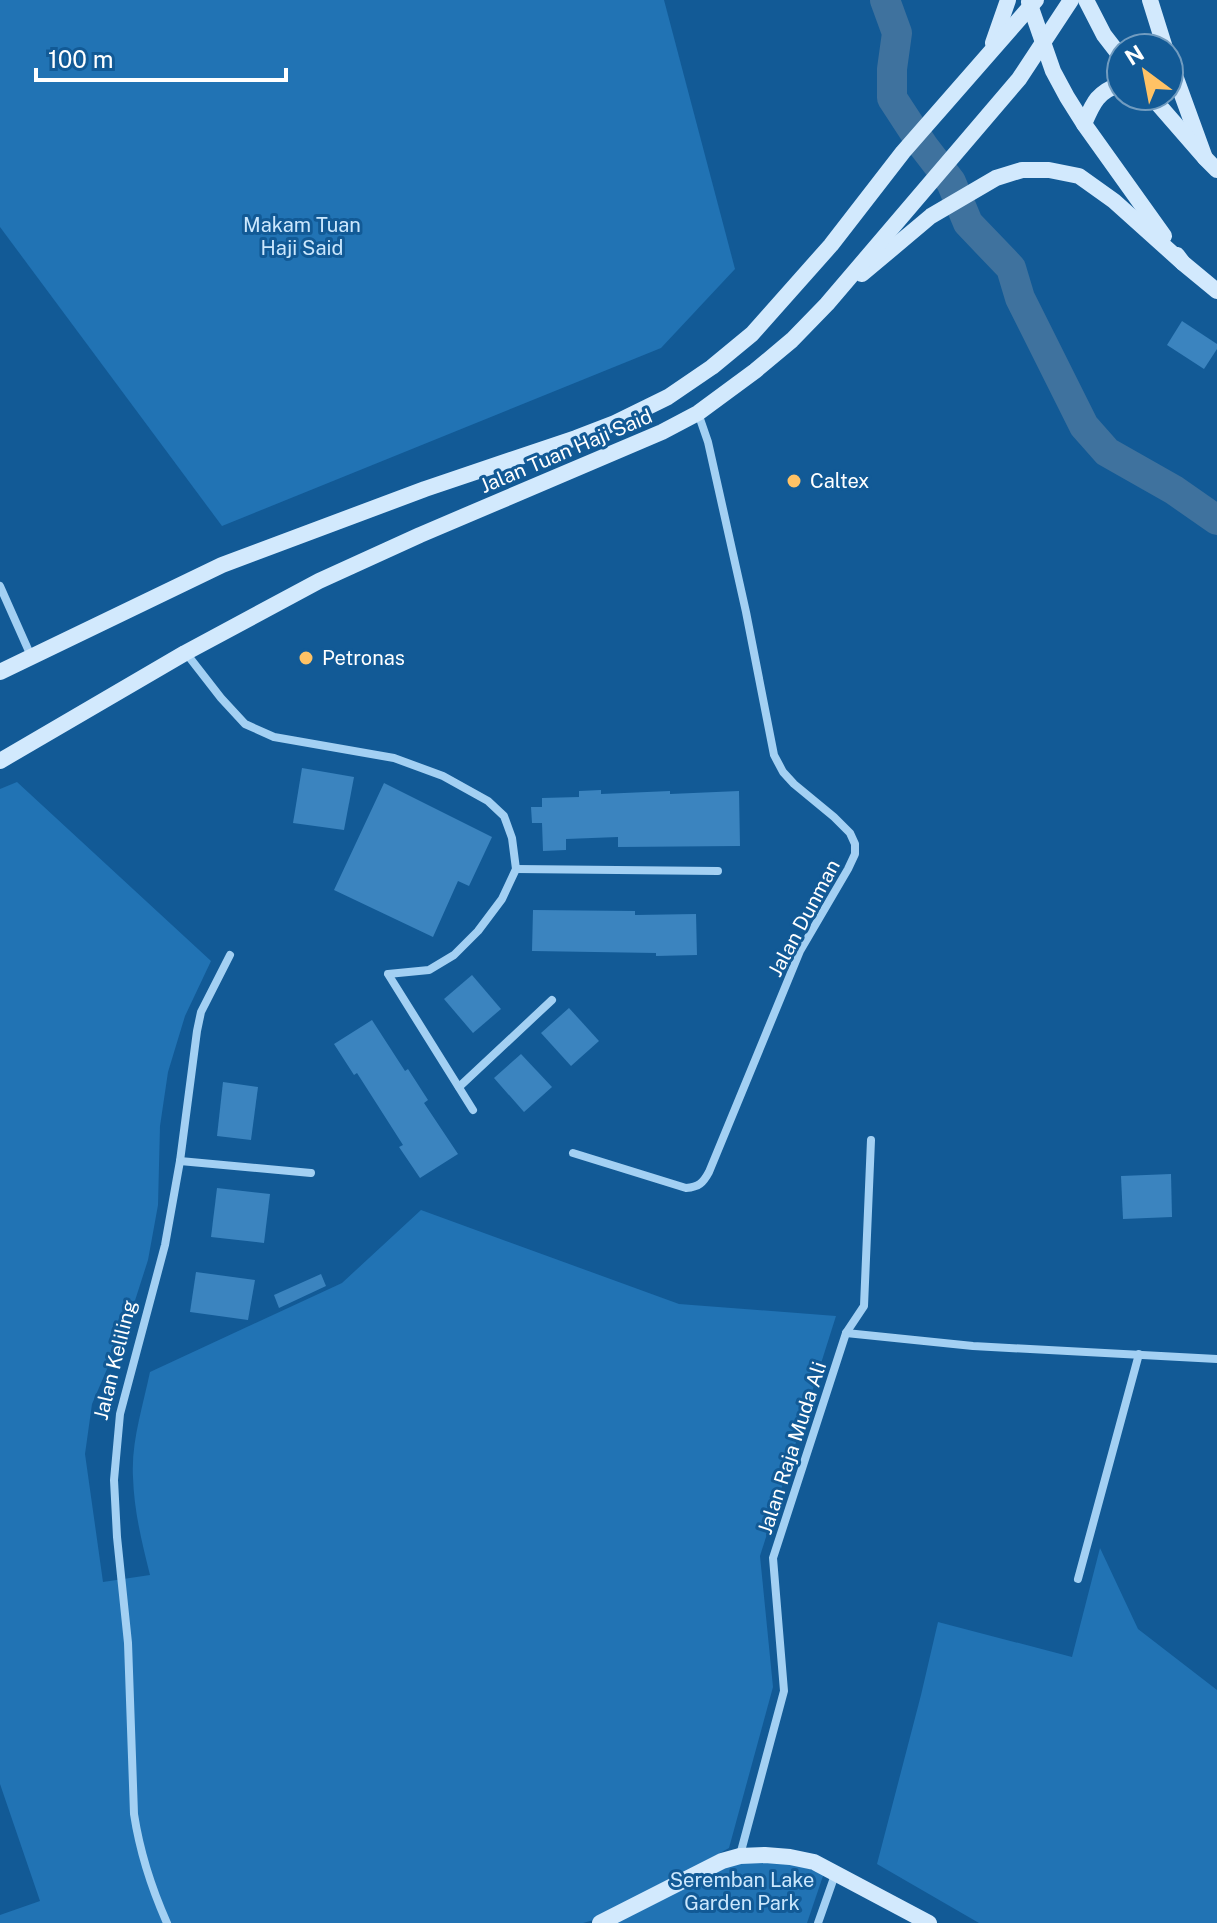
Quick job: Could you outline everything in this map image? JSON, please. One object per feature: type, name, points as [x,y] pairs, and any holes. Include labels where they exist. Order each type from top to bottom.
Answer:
[{"type":"main road","points":[[988,55],[1008,0]]},
{"type":"main road","name":"Jalan Tuan Haji Said","points":[[0,761],[185,653],[319,581],[662,432],[698,413],[792,340],[827,304],[1019,79],[1071,0]]},
{"type":"main road","points":[[1086,0],[1105,36]]},
{"type":"main road","points":[[1150,0],[1160,32]]},
{"type":"main road","points":[[1032,2],[1053,71],[1084,124],[1183,263]]},
{"type":"main road","name":"Jalan Tuan Haji Said","points":[[0,672],[222,565],[425,489],[576,438],[668,397],[752,334],[831,245],[903,152],[1032,2]]},
{"type":"main road","points":[[1084,124],[1098,96],[1105,91]]},
{"type":"main road","points":[[1185,99],[1211,164]]},
{"type":"main road","points":[[1165,112],[1211,164]]},
{"type":"main road","points":[[827,304],[931,216],[996,178],[1022,170],[1049,170],[1079,176],[1114,201],[1217,291]]},
{"type":"main road","points":[[600,1923],[722,1861],[740,1856],[765,1855],[814,1862],[929,1923]]},
{"type":"street","name":"Jalan Dunman","points":[[573,1153],[686,1188],[703,1183],[800,951],[855,854],[850,833],[788,778],[774,755],[718,487],[698,413]]},
{"type":"street","points":[[0,586],[31,656]]},
{"type":"street","points":[[185,653],[245,724],[274,737],[394,758],[443,776],[488,801],[504,816],[512,838],[516,869],[502,899],[478,931],[454,955],[429,970],[388,974],[473,1110]]},
{"type":"street","points":[[516,869],[718,871]]},
{"type":"street","name":"Jalan Keliling","points":[[167,1923],[147,1874],[134,1814],[128,1643],[114,1480],[120,1414],[165,1245],[201,1012],[230,955]]},
{"type":"street","points":[[459,1087],[552,1000]]},
{"type":"street","name":"Jalan Raja Muda Ali","points":[[740,1856],[784,1691],[773,1558],[846,1333],[864,1306],[871,1140]]},
{"type":"street","points":[[180,1161],[311,1173]]},
{"type":"street","points":[[846,1333],[973,1346],[1217,1359]]},
{"type":"street","points":[[1078,1579],[1139,1354]]},
{"type":"street","points":[[818,1923],[836,1872]]},
{"type":"green space","name":"Makam Tuan Haji Said","points":[[0,0],[664,0],[735,269],[661,348],[222,526],[0,227]]},
{"type":"green space","points":[[17,782],[211,961],[185,1016],[168,1072],[160,1126],[158,1205],[148,1260],[131,1313],[92,1404],[85,1454],[103,1582],[150,1575],[137,1515],[133,1464],[150,1372],[342,1283],[421,1210],[679,1304],[836,1316],[760,1556],[773,1687],[729,1848],[601,1918],[583,1923],[0,1923],[0,1915],[40,1901],[0,1784],[0,789]]},
{"type":"green space","points":[[1100,1548],[1138,1629],[1217,1690],[1217,1923],[979,1923],[877,1864],[938,1622],[1072,1657]]},
{"type":"green space","name":"Seremban Lake Garden Park","points":[[773,1859],[824,1873],[807,1923],[608,1923],[717,1866]]},
{"type":"building","points":[[1182,321],[1217,344],[1204,369],[1167,345]]},
{"type":"building","points":[[302,768],[354,777],[344,830],[293,823]]},
{"type":"building","points":[[384,783],[492,837],[469,886],[458,881],[433,937],[334,890]]},
{"type":"building","points":[[601,790],[601,794],[739,791],[740,846],[618,847],[618,837],[566,839],[566,850],[543,851],[542,823],[532,823],[531,807],[542,807],[542,798],[579,797],[579,791]]},
{"type":"building","points":[[533,910],[635,911],[635,915],[696,914],[697,955],[532,951]]},
{"type":"building","points":[[472,975],[501,1009],[473,1033],[444,999]]},
{"type":"building","points":[[569,1008],[599,1041],[571,1066],[541,1033]]},
{"type":"building","points":[[372,1020],[428,1100],[424,1103],[458,1154],[420,1178],[399,1147],[403,1145],[357,1073],[354,1075],[334,1044]]},
{"type":"building","points":[[521,1054],[552,1087],[524,1112],[494,1078]]},
{"type":"building","points":[[223,1082],[258,1087],[251,1140],[217,1136]]},
{"type":"building","points":[[1171,1174],[1172,1217],[1123,1219],[1121,1176]]},
{"type":"building","points":[[217,1188],[270,1194],[264,1243],[211,1237]]},
{"type":"building","points":[[196,1272],[255,1280],[248,1320],[190,1312]]},
{"type":"building","points":[[321,1274],[326,1286],[279,1308],[274,1295]]},
{"type":"waterway","points":[[885,0],[897,33],[892,98],[951,182],[968,223],[1011,268],[1020,298],[1084,426],[1107,452],[1174,490],[1217,520]]},
{"type":"place","name":"Caltex","points":[[794,481]]},
{"type":"place","name":"Petronas","points":[[306,658]]}]
